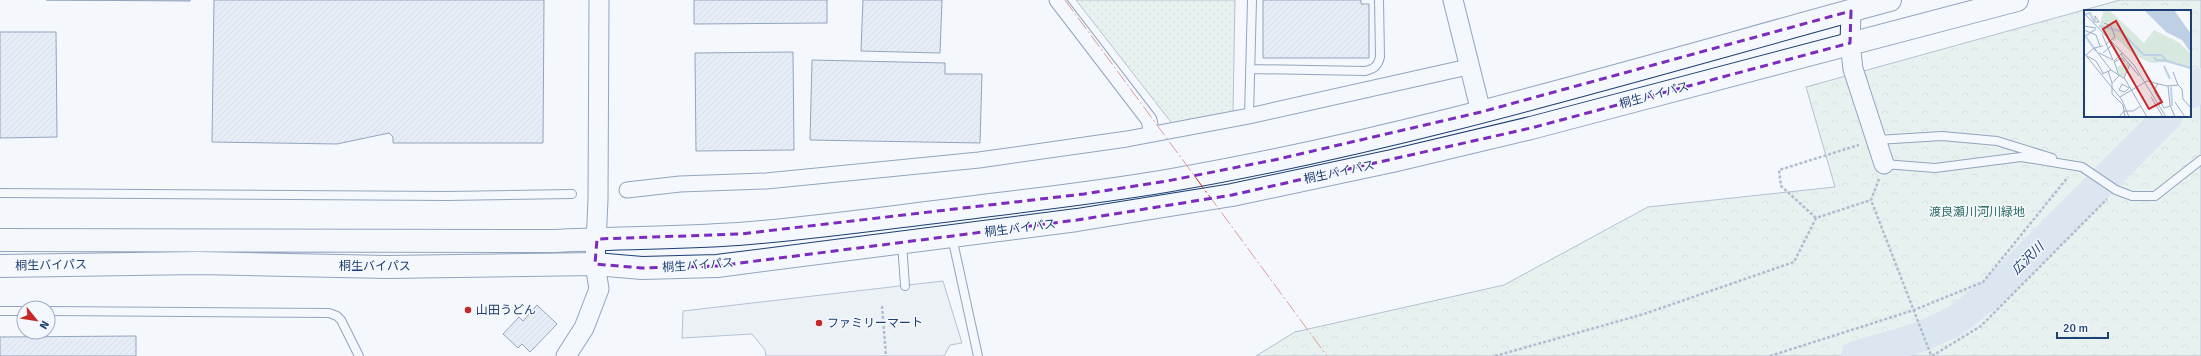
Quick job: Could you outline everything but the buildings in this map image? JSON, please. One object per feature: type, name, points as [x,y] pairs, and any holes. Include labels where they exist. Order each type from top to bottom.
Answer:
[{"type":"highway","name":"桐生バイパス","points":[[0,240],[553,241],[740,234],[1084,194],[1167,181],[1274,160],[1481,112],[1851,6],[1890,0]]},
{"type":"highway","name":"桐生バイパス","points":[[0,266],[199,263],[388,267],[595,264],[642,268],[717,266],[902,243],[1157,208],[1232,195],[1384,163],[1531,128],[2016,0]]},
{"type":"street","points":[[566,356],[584,328],[599,289],[595,264],[597,239],[600,0]]},
{"type":"street","points":[[1057,0],[1149,120],[1152,134]]},
{"type":"street","points":[[1452,0],[1468,67],[1481,112]]},
{"type":"street","points":[[1851,6],[1850,43],[1853,69],[1884,164]]},
{"type":"street","points":[[627,190],[680,184],[766,180],[979,160],[1152,134],[1249,116],[1468,67]]},
{"type":"lane","points":[[1249,116],[1252,0]]},
{"type":"lane","points":[[1250,70],[1365,71],[1373,69],[1379,64],[1380,57],[1379,0]]},
{"type":"lane","points":[[1876,140],[1942,136],[1997,141],[2080,166],[2113,189],[2132,196],[2155,196],[2201,160]]},
{"type":"lane","points":[[1884,164],[1935,168],[2020,158],[2080,166]]},
{"type":"lane","points":[[0,193],[447,196],[572,194]]},
{"type":"lane","points":[[952,236],[978,356]]},
{"type":"lane","points":[[902,243],[905,286]]},
{"type":"lane","points":[[0,311],[16,311]]},
{"type":"lane","points":[[56,311],[329,312],[341,320],[359,356]]},
{"type":"path","points":[[1816,218],[1781,186],[1780,170],[1876,140]]},
{"type":"path","points":[[1884,164],[1872,200],[1931,356],[1981,326],[2113,189]]},
{"type":"path","points":[[1770,356],[1914,310],[1983,282],[2080,166]]},
{"type":"path","points":[[1495,356],[1644,314],[1794,262],[1816,218],[1872,200]]},
{"type":"path","points":[[882,306],[886,356]]},
{"type":"highlighted area","points":[[1851,11],[1850,43],[1531,128],[1232,195],[1077,220],[717,266],[642,268],[595,264],[597,239],[740,234],[1084,194],[1167,181],[1274,160],[1481,112]]},
{"type":"green space","points":[[1076,0],[1235,0],[1233,112],[1174,126]]},
{"type":"green space","name":"渡良瀬川河川緑地","points":[[2120,0],[2201,0],[2201,356],[1256,356],[1295,332],[1504,285],[1648,207],[1835,187],[1806,87]]},
{"type":"shaded area","name":"ファミリーマート","points":[[943,281],[962,343],[950,345],[944,356],[766,356],[765,350],[752,334],[682,338],[683,311]]},
{"type":"waterway","name":"広沢川","points":[[2191,93],[2201,83]]},
{"type":"waterway","name":"広沢川","points":[[1856,356],[1920,337],[1955,321],[1994,291],[2167,117]]},
{"type":"power","points":[[1065,0],[1327,356]]},
{"type":"place","name":"山田うどん","points":[[468,310]]},
{"type":"place","name":"ファミリーマート","points":[[819,323]]}]
